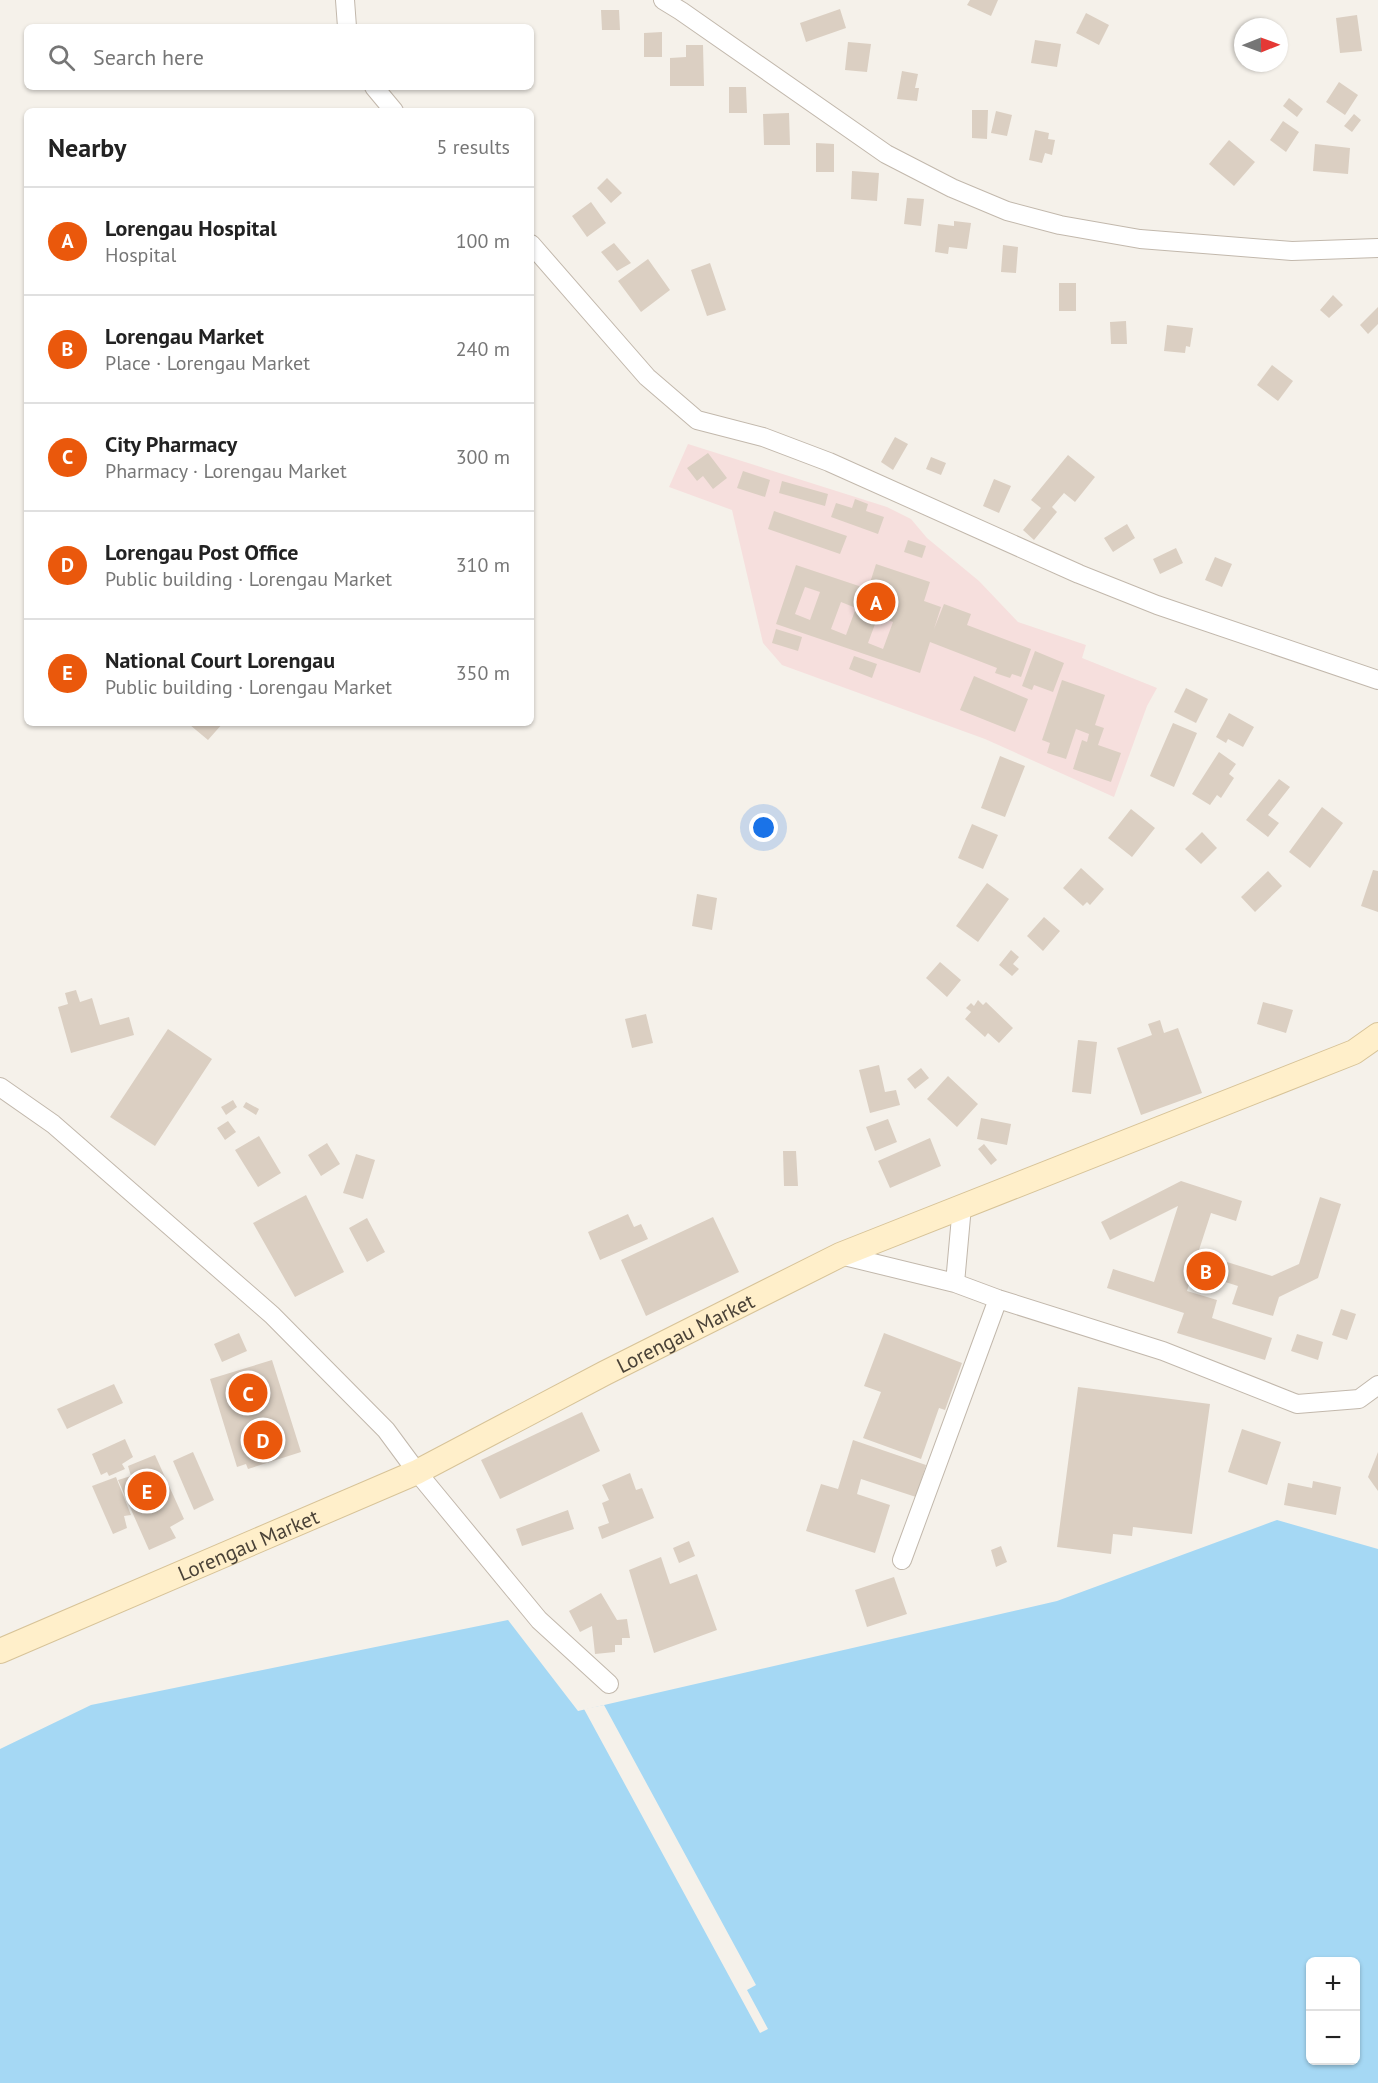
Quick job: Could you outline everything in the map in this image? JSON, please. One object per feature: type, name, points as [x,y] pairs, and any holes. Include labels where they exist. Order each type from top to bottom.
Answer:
[{"type":"main road","name":"Lorengau Market","points":[[0,1651],[417,1472],[604,1373],[840,1256],[1354,1052],[1378,1035]]},
{"type":"street","points":[[345,0],[347,24]]},
{"type":"street","points":[[663,0],[886,154],[952,188],[1007,211],[1060,225],[1140,239],[1292,251],[1378,248]]},
{"type":"street","points":[[376,90],[392,108]]},
{"type":"street","points":[[534,247],[647,377],[697,420],[763,437],[829,462],[1080,574],[1157,605],[1378,680]]},
{"type":"street","points":[[0,1087],[53,1124],[272,1315],[386,1430],[417,1472],[539,1620],[609,1684]]},
{"type":"street","points":[[955,1283],[962,1206]]},
{"type":"street","points":[[840,1256],[955,1283],[998,1299],[1163,1351],[1297,1404],[1359,1400],[1377,1387]]},
{"type":"street","points":[[902,1560],[998,1299]]},
{"type":"shaded area","points":[[688,444],[887,507],[911,519],[927,538],[979,581],[1018,622],[1086,645],[1082,658],[1157,688],[1147,706],[1114,797],[985,739],[782,665],[763,643],[732,510],[669,487]]},
{"type":"water","points":[[1277,1520],[1378,1549],[1378,2083],[0,2083],[0,1749],[91,1705],[508,1620],[578,1711],[1057,1601]]},
{"type":"pier","points":[[604,1705],[756,1985],[747,1990],[768,2029],[760,2033],[584,1709]]},
{"type":"building","points":[[970,0],[998,0],[991,16],[967,5]]},
{"type":"building","points":[[840,9],[846,28],[806,42],[800,23]]},
{"type":"building","points":[[601,10],[619,10],[620,30],[602,30]]},
{"type":"building","points":[[1086,13],[1109,25],[1099,45],[1076,33]]},
{"type":"building","points":[[1357,15],[1362,51],[1340,53],[1336,18]]},
{"type":"building","points":[[662,32],[662,57],[644,57],[644,33]]},
{"type":"building","points":[[1035,40],[1061,44],[1057,67],[1031,63]]},
{"type":"building","points":[[848,42],[871,44],[867,72],[845,70]]},
{"type":"building","points":[[686,45],[703,45],[704,86],[670,86],[670,58],[686,57]]},
{"type":"building","points":[[902,71],[918,74],[915,88],[919,88],[917,101],[897,99]]},
{"type":"building","points":[[1339,82],[1358,95],[1345,115],[1326,102]]},
{"type":"building","points":[[729,87],[746,87],[747,113],[729,113]]},
{"type":"building","points":[[1289,98],[1303,109],[1297,117],[1283,106]]},
{"type":"building","points":[[972,110],[988,110],[987,139],[972,138]]},
{"type":"building","points":[[996,111],[1012,115],[1007,136],[991,133]]},
{"type":"building","points":[[789,113],[790,145],[764,145],[763,114]]},
{"type":"building","points":[[1354,114],[1361,120],[1352,132],[1344,126]]},
{"type":"building","points":[[1283,121],[1299,132],[1286,152],[1270,140]]},
{"type":"building","points":[[1035,130],[1049,133],[1048,139],[1055,140],[1052,155],[1045,153],[1042,163],[1029,160]]},
{"type":"building","points":[[1229,140],[1255,162],[1234,186],[1209,164]]},
{"type":"building","points":[[816,143],[834,144],[834,172],[816,172]]},
{"type":"building","points":[[1315,144],[1350,148],[1348,174],[1313,171]]},
{"type":"building","points":[[852,171],[879,173],[877,201],[851,199]]},
{"type":"building","points":[[607,178],[622,193],[611,203],[597,188]]},
{"type":"building","points":[[907,198],[924,199],[921,226],[904,224]]},
{"type":"building","points":[[591,202],[606,223],[587,237],[572,216]]},
{"type":"building","points":[[954,221],[971,223],[967,249],[949,247],[948,254],[935,252],[938,224],[954,226]]},
{"type":"building","points":[[614,243],[631,263],[617,271],[601,252]]},
{"type":"building","points":[[1003,245],[1018,247],[1016,273],[1001,272]]},
{"type":"building","points":[[648,259],[670,290],[641,312],[618,281]]},
{"type":"building","points":[[710,263],[726,310],[707,316],[691,270]]},
{"type":"building","points":[[1059,283],[1076,283],[1076,311],[1059,311]]},
{"type":"building","points":[[1333,295],[1343,305],[1329,318],[1320,310]]},
{"type":"building","points":[[1378,307],[1378,324],[1368,334],[1360,325]]},
{"type":"building","points":[[1126,321],[1127,344],[1111,344],[1110,322]]},
{"type":"building","points":[[1167,325],[1193,328],[1190,347],[1186,346],[1185,353],[1164,351]]},
{"type":"building","points":[[1272,365],[1293,381],[1278,401],[1257,385]]},
{"type":"building","points":[[895,437],[908,444],[893,470],[881,462]]},
{"type":"building","points":[[708,453],[727,478],[713,489],[703,476],[697,481],[687,468]]},
{"type":"building","points":[[1068,455],[1095,477],[1075,502],[1064,493],[1052,507],[1057,512],[1034,540],[1023,530],[1041,508],[1031,500]]},
{"type":"building","points":[[931,457],[946,463],[941,475],[926,469]]},
{"type":"building","points":[[743,471],[770,480],[765,497],[737,488]]},
{"type":"building","points":[[994,479],[1011,486],[999,513],[983,506]]},
{"type":"building","points":[[782,481],[828,494],[825,506],[779,493]]},
{"type":"building","points":[[855,499],[868,504],[866,511],[884,517],[878,534],[831,517],[836,503],[852,508]]},
{"type":"building","points":[[774,511],[847,536],[840,554],[768,529]]},
{"type":"building","points":[[1127,524],[1135,538],[1113,552],[1104,538]]},
{"type":"building","points":[[908,540],[926,546],[922,558],[904,552]]},
{"type":"building","points":[[1176,548],[1183,563],[1160,574],[1153,559]]},
{"type":"building","points":[[1215,557],[1232,564],[1222,587],[1205,580]]},
{"type":"building","points":[[876,564],[930,582],[924,601],[941,607],[934,629],[944,604],[971,614],[967,625],[1031,649],[1021,677],[1012,674],[1010,678],[995,673],[997,668],[930,642],[920,673],[776,624],[796,565],[868,589]],"holes":[[[805,587],[820,592],[810,620],[795,614]],[[841,602],[856,608],[846,635],[831,629]],[[878,616],[893,622],[883,649],[868,643]]]},
{"type":"building","points":[[776,629],[802,637],[798,651],[772,643]]},
{"type":"building","points":[[1035,651],[1064,663],[1053,692],[1034,685],[1032,690],[1022,686]]},
{"type":"building","points":[[854,656],[877,664],[872,678],[849,669]]},
{"type":"building","points":[[974,676],[1028,699],[1015,732],[960,710]]},
{"type":"building","points":[[1062,680],[1105,695],[1095,725],[1104,728],[1098,745],[1121,753],[1111,782],[1073,769],[1082,740],[1087,742],[1089,734],[1076,729],[1066,759],[1047,753],[1050,743],[1042,740]]},
{"type":"building","points":[[1186,688],[1208,699],[1196,723],[1174,712]]},
{"type":"building","points":[[1229,713],[1254,727],[1243,747],[1228,739],[1226,743],[1216,737]]},
{"type":"building","points":[[1173,723],[1197,733],[1174,787],[1150,776]]},
{"type":"building","points":[[191,726],[220,726],[208,740]]},
{"type":"building","points":[[1219,752],[1236,764],[1229,774],[1234,778],[1221,798],[1217,795],[1210,805],[1192,794]]},
{"type":"building","points":[[1000,756],[1025,766],[1005,817],[981,808]]},
{"type":"building","points":[[1279,779],[1290,787],[1268,815],[1279,823],[1268,837],[1246,820]]},
{"type":"building","points":[[1322,807],[1343,823],[1310,868],[1289,852]]},
{"type":"building","points":[[1131,809],[1155,828],[1132,857],[1108,838]]},
{"type":"building","points":[[972,824],[998,835],[983,869],[958,858]]},
{"type":"building","points":[[1202,832],[1217,848],[1201,864],[1185,849]]},
{"type":"building","points":[[1081,868],[1104,889],[1090,905],[1087,902],[1083,906],[1063,888]]},
{"type":"building","points":[[1373,870],[1378,871],[1378,912],[1361,906]]},
{"type":"building","points":[[1268,871],[1282,886],[1255,912],[1241,897]]},
{"type":"building","points":[[987,883],[1009,899],[978,942],[956,926]]},
{"type":"building","points":[[697,894],[717,898],[712,930],[692,926]]},
{"type":"building","points":[[1044,917],[1060,931],[1043,951],[1027,936]]},
{"type":"building","points":[[1011,950],[1019,957],[1013,964],[1019,969],[1012,976],[999,965]]},
{"type":"building","points":[[940,962],[961,980],[947,997],[926,978]]},
{"type":"building","points":[[76,990],[80,1002],[92,998],[100,1025],[129,1017],[134,1035],[71,1053],[58,1007],[68,1004],[65,993]]},
{"type":"building","points":[[978,1000],[983,1005],[986,1002],[1013,1028],[999,1043],[988,1033],[985,1037],[965,1019],[971,1012],[966,1008],[971,1003],[974,1006]]},
{"type":"building","points":[[1263,1002],[1293,1010],[1286,1033],[1257,1024]]},
{"type":"building","points":[[646,1014],[653,1043],[632,1048],[625,1019]]},
{"type":"building","points":[[1160,1020],[1164,1033],[1178,1028],[1202,1093],[1141,1115],[1117,1048],[1152,1035],[1148,1024]]},
{"type":"building","points":[[168,1029],[212,1059],[155,1146],[110,1117]]},
{"type":"building","points":[[1078,1040],[1097,1042],[1091,1094],[1072,1092]]},
{"type":"building","points":[[879,1065],[885,1092],[896,1090],[900,1105],[870,1113],[859,1070]]},
{"type":"building","points":[[921,1068],[929,1078],[915,1089],[907,1079]]},
{"type":"building","points":[[948,1076],[978,1104],[957,1127],[927,1099]]},
{"type":"building","points":[[233,1100],[237,1107],[226,1115],[221,1107]]},
{"type":"building","points":[[246,1102],[259,1109],[256,1115],[243,1107]]},
{"type":"building","points":[[981,1118],[1011,1124],[1007,1145],[977,1139]]},
{"type":"building","points":[[888,1119],[897,1142],[875,1151],[866,1127]]},
{"type":"building","points":[[228,1121],[236,1132],[225,1140],[217,1128]]},
{"type":"building","points":[[259,1136],[281,1173],[258,1187],[235,1150]]},
{"type":"building","points":[[930,1138],[941,1166],[890,1188],[878,1161]]},
{"type":"building","points":[[327,1143],[340,1164],[321,1176],[308,1155]]},
{"type":"building","points":[[984,1144],[997,1160],[991,1165],[978,1149]]},
{"type":"building","points":[[783,1151],[796,1151],[798,1186],[784,1186]]},
{"type":"building","points":[[356,1154],[375,1160],[363,1199],[343,1193]]},
{"type":"building","points":[[1181,1181],[1242,1201],[1236,1221],[1211,1213],[1198,1253],[1272,1276],[1299,1264],[1320,1197],[1341,1204],[1318,1278],[1279,1297],[1273,1316],[1232,1304],[1238,1286],[1193,1272],[1187,1291],[1217,1300],[1212,1318],[1272,1338],[1265,1360],[1177,1333],[1184,1313],[1107,1288],[1113,1269],[1154,1282],[1178,1206],[1110,1240],[1101,1222]]},
{"type":"building","points":[[306,1195],[344,1272],[295,1297],[253,1223]]},
{"type":"building","points":[[628,1214],[634,1227],[641,1224],[648,1239],[600,1260],[588,1232]]},
{"type":"building","points":[[713,1217],[739,1272],[646,1316],[621,1260]]},
{"type":"building","points":[[367,1218],[385,1252],[367,1262],[349,1228]]},
{"type":"building","points":[[1341,1309],[1356,1314],[1347,1340],[1332,1335]]},
{"type":"building","points":[[239,1333],[247,1351],[222,1362],[214,1344]]},
{"type":"building","points":[[884,1333],[962,1363],[945,1410],[939,1408],[921,1459],[863,1438],[881,1392],[864,1386]]},
{"type":"building","points":[[1297,1334],[1323,1342],[1318,1360],[1291,1351]]},
{"type":"building","points":[[272,1360],[301,1452],[248,1469],[246,1464],[237,1467],[210,1379]]},
{"type":"building","points":[[114,1384],[123,1403],[67,1429],[57,1409]]},
{"type":"building","points":[[1078,1387],[1210,1404],[1192,1534],[1133,1527],[1132,1536],[1113,1534],[1111,1554],[1057,1547]]},
{"type":"building","points":[[582,1412],[600,1451],[500,1499],[481,1460]]},
{"type":"building","points":[[1242,1429],[1281,1442],[1267,1485],[1228,1472]]},
{"type":"building","points":[[125,1439],[133,1457],[122,1464],[125,1469],[109,1476],[107,1472],[101,1475],[92,1454]]},
{"type":"building","points":[[853,1440],[926,1465],[916,1497],[861,1479],[857,1494],[890,1505],[875,1553],[806,1531],[821,1484],[838,1489]]},
{"type":"building","points":[[193,1452],[214,1500],[194,1510],[173,1461]]},
{"type":"building","points":[[1378,1452],[1378,1491],[1368,1477]]},
{"type":"building","points":[[155,1455],[184,1519],[170,1527],[176,1538],[149,1550],[118,1480],[131,1476],[128,1466]]},
{"type":"building","points":[[630,1473],[636,1490],[642,1488],[654,1518],[602,1539],[598,1527],[609,1523],[602,1503],[609,1500],[602,1485]]},
{"type":"building","points":[[116,1477],[131,1515],[124,1516],[127,1528],[113,1534],[92,1486]]},
{"type":"building","points":[[1313,1481],[1341,1487],[1336,1515],[1284,1505],[1288,1483],[1312,1488]]},
{"type":"building","points":[[568,1510],[574,1529],[522,1546],[516,1529]]},
{"type":"building","points":[[689,1541],[695,1556],[679,1563],[673,1548]]},
{"type":"building","points":[[1001,1546],[1007,1562],[996,1567],[991,1550]]},
{"type":"building","points":[[661,1557],[670,1584],[697,1574],[717,1630],[654,1653],[629,1570]]},
{"type":"building","points":[[894,1577],[907,1614],[867,1627],[855,1590]]},
{"type":"building","points":[[601,1593],[617,1620],[627,1619],[630,1638],[622,1638],[622,1645],[615,1645],[615,1652],[595,1654],[592,1626],[580,1632],[569,1611]]},
{"type":"place","name":"Lorengau Hospital","points":[[876,602]]},
{"type":"place","name":"Lorengau Market","points":[[1206,1271]]},
{"type":"place","name":"City Pharmacy","points":[[248,1393]]},
{"type":"place","name":"Lorengau Post Office","points":[[263,1440]]},
{"type":"place","name":"National Court Lorengau","points":[[147,1491]]}]
